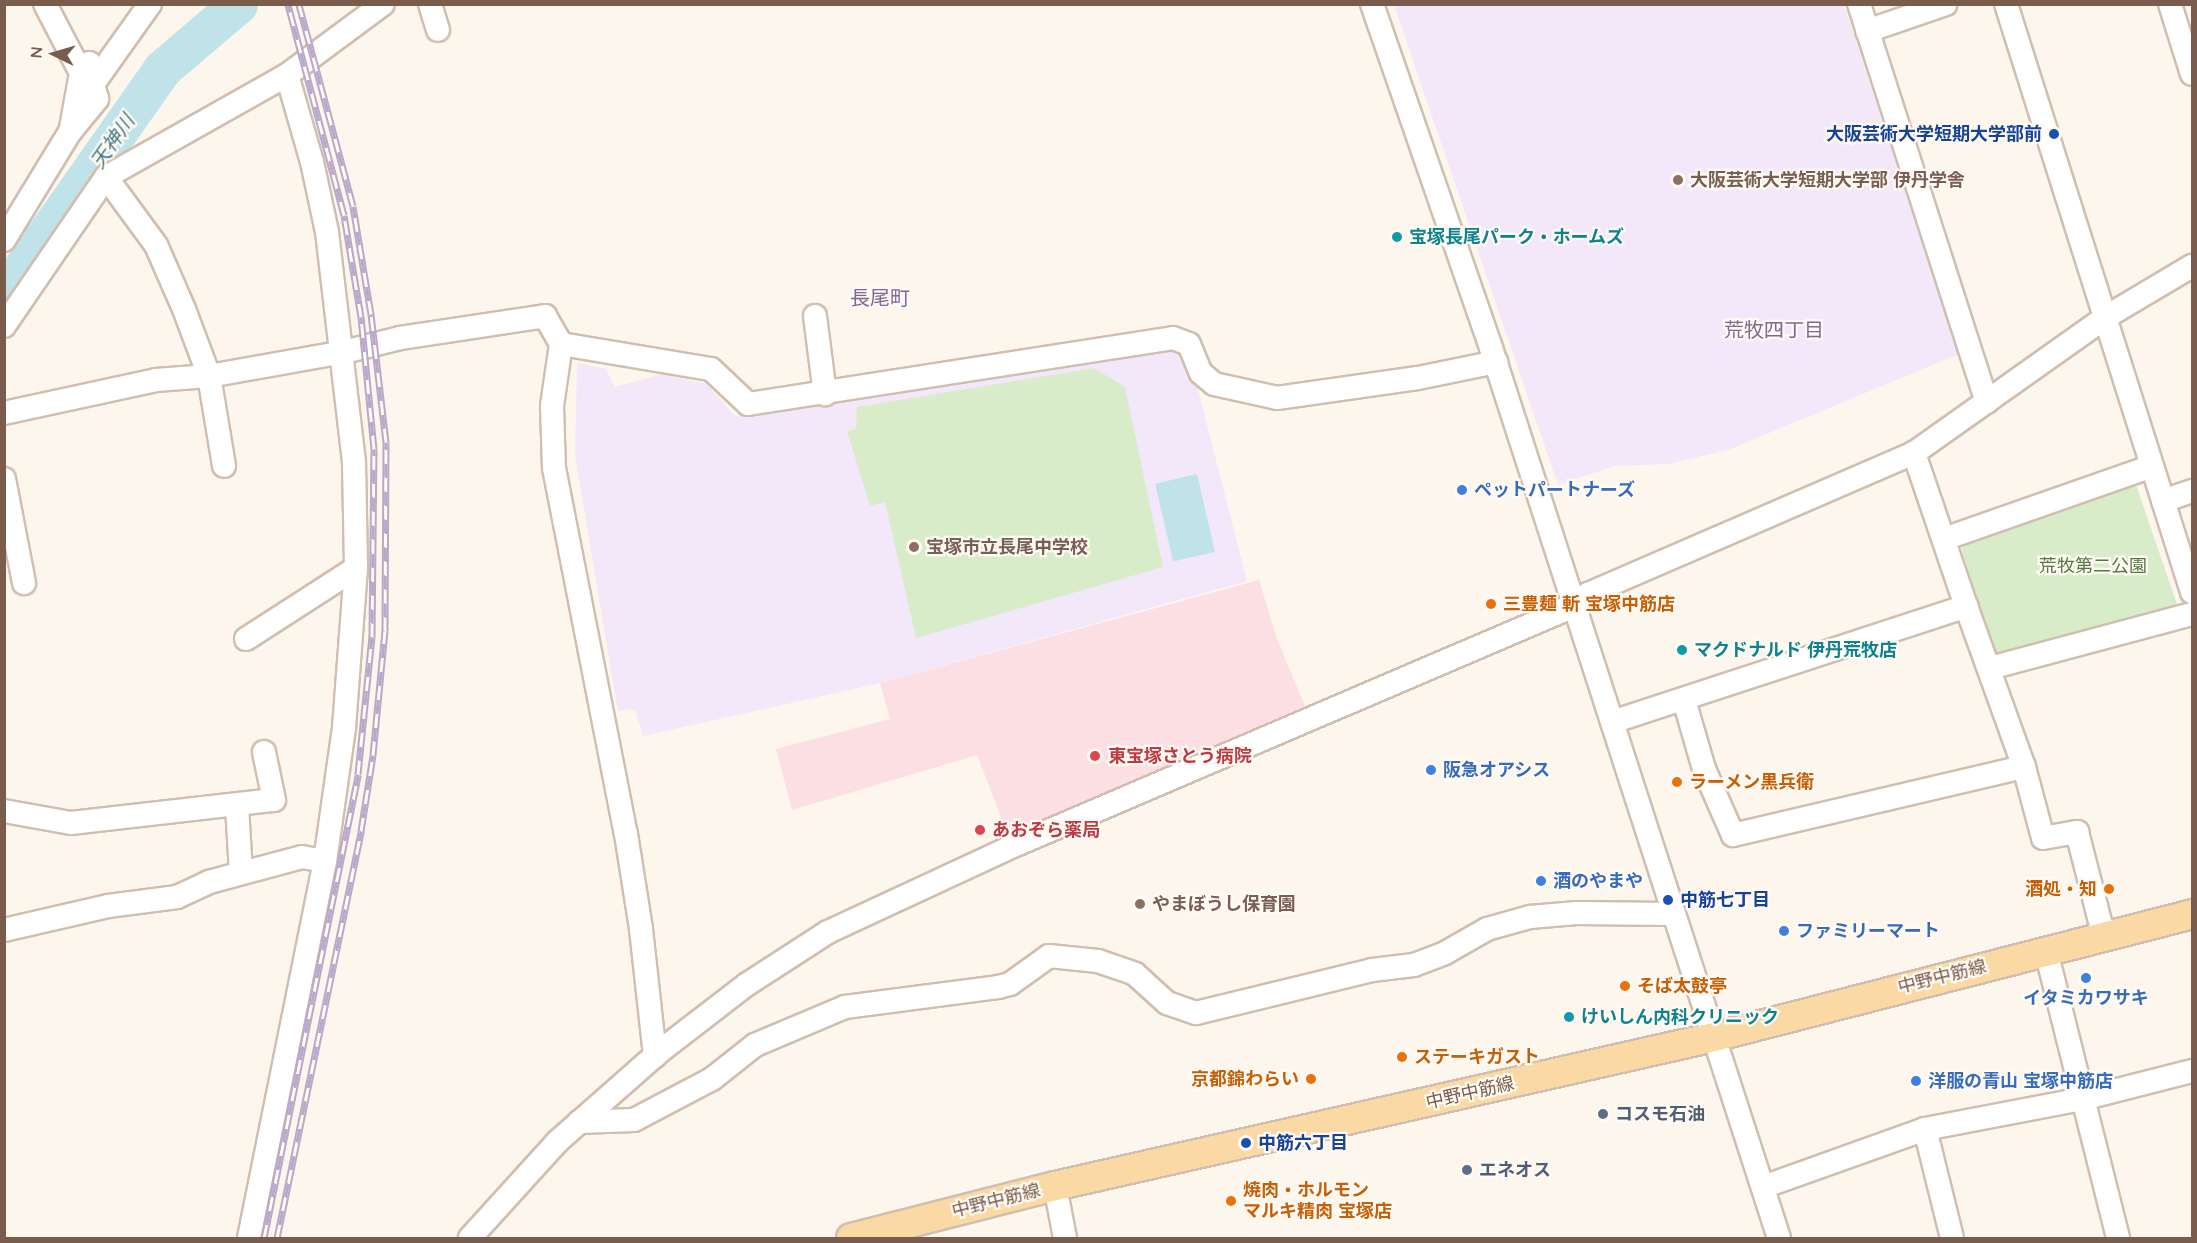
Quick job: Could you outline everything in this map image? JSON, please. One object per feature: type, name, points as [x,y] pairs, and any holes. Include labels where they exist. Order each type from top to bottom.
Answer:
[{"type":"main road","name":"中野中筋線","points":[[851,1239],[1055,1186],[1714,1038],[2193,914]]},
{"type":"street","points":[[45,4],[81,73]]},
{"type":"street","points":[[4,240],[70,132],[97,99],[93,84],[150,4]]},
{"type":"street","points":[[4,326],[106,177],[287,75],[383,4]]},
{"type":"street","points":[[430,4],[438,30]]},
{"type":"street","points":[[1372,4],[1390,50],[1496,362],[1779,1239]]},
{"type":"street","points":[[1859,4],[1987,402]]},
{"type":"street","points":[[1867,31],[1946,4]]},
{"type":"street","points":[[2006,4],[2193,592]]},
{"type":"street","points":[[2170,4],[2193,74]]},
{"type":"street","points":[[70,132],[81,73],[117,26],[135,25]]},
{"type":"street","points":[[249,1239],[325,861],[344,728],[356,567],[354,463],[344,352],[325,220],[287,75]]},
{"type":"street","points":[[106,177],[156,245],[209,376],[224,466]]},
{"type":"street","points":[[470,1239],[579,1122],[655,1056],[746,985],[828,932],[1018,844],[1575,605],[1588,594],[1914,453],[2106,317],[2193,266]]},
{"type":"street","points":[[4,412],[156,380],[209,376],[344,352],[400,338],[545,316],[561,344],[552,406],[554,468],[563,531],[626,834],[655,1056]]},
{"type":"street","points":[[815,316],[825,394]]},
{"type":"street","points":[[561,344],[711,369],[748,404],[825,394],[1173,338],[1190,344],[1201,373],[1214,384],[1277,398],[1418,378],[1496,362]]},
{"type":"street","points":[[1914,453],[2024,767],[2043,838],[2077,832],[2104,937]]},
{"type":"street","points":[[1944,539],[2152,466]]},
{"type":"street","points":[[4,479],[24,584]]},
{"type":"street","points":[[2163,501],[2193,491]]},
{"type":"street","points":[[246,639],[356,567]]},
{"type":"street","points":[[1612,722],[1966,606]]},
{"type":"street","points":[[1990,668],[2193,614]]},
{"type":"street","points":[[1684,700],[1704,769],[1733,835],[2024,767]]},
{"type":"street","points":[[4,811],[72,823],[274,800],[264,752]]},
{"type":"street","points":[[237,806],[241,873]]},
{"type":"street","points":[[4,930],[108,906],[177,897],[241,873],[302,857],[325,861]]},
{"type":"street","points":[[579,1122],[634,1120],[712,1079],[755,1045],[844,1007],[998,987],[1010,984],[1049,956],[1098,961],[1135,974],[1167,1003],[1196,1012],[1387,966],[1414,965],[1487,928],[1530,917],[1577,913],[1673,914]]},
{"type":"street","points":[[2046,951],[2118,1239]]},
{"type":"street","points":[[1763,1187],[1925,1129],[2082,1099],[2193,1071]]},
{"type":"street","points":[[1925,1129],[1952,1239]]},
{"type":"street","points":[[1055,1186],[1065,1239]]},
{"type":"shaded area","name":"大阪芸術大学短期大学部 伊丹学舎","points":[[1394,5],[1844,5],[1959,354],[1728,450],[1668,464],[1615,466],[1558,485]]},
{"type":"shaded area","name":"宝塚市立長尾中学校","points":[[1174,349],[1192,366],[1247,581],[880,683],[643,736],[635,709],[618,711],[575,456],[577,363],[606,369],[615,387],[662,374],[707,384],[735,416]]},
{"type":"shaded area","points":[[1259,580],[1277,639],[1305,706],[1008,834],[977,755],[792,810],[776,749],[890,719],[880,683]]},
{"type":"green space","points":[[1094,368],[1125,387],[1163,567],[916,638],[885,502],[870,506],[847,431],[856,429],[857,407]]},
{"type":"green space","name":"荒牧第二公園","points":[[2135,482],[2179,610],[2000,658],[1993,652],[1962,550],[1964,541]]},
{"type":"water","points":[[1197,474],[1215,552],[1173,562],[1155,484]]},
{"type":"waterway","name":"天神川","points":[[4,294],[162,69],[238,4]]},
{"type":"railway","points":[[264,1238],[358,774],[372,637],[374,449],[361,317],[344,215],[288,4]]},
{"type":"railway","points":[[277,1238],[361,831],[373,755],[385,631],[386,442],[371,314],[353,206],[299,4]]},
{"type":"place","name":"大阪芸術大学短期大学部前","points":[[2054,134]]},
{"type":"place","name":"大阪芸術大学短期大学部 伊丹学舎","points":[[1678,180]]},
{"type":"place","name":"宝塚長尾パーク・ホームズ","points":[[1397,237]]},
{"type":"place","name":"ペットパートナーズ","points":[[1462,490]]},
{"type":"place","name":"宝塚市立長尾中学校","points":[[914,547]]},
{"type":"place","name":"三豊麺 斬 宝塚中筋店","points":[[1491,604]]},
{"type":"place","name":"マクドナルド 伊丹荒牧店","points":[[1682,650]]},
{"type":"place","name":"東宝塚さとう病院","points":[[1095,756]]},
{"type":"place","name":"阪急オアシス","points":[[1431,770]]},
{"type":"place","name":"ラーメン黒兵衛","points":[[1677,782]]},
{"type":"place","name":"あおぞら薬局","points":[[980,830]]},
{"type":"place","name":"酒のやまや","points":[[1541,881]]},
{"type":"place","name":"酒処・知","points":[[2109,889]]},
{"type":"place","name":"中筋七丁目","points":[[1668,900]]},
{"type":"place","name":"やまぼうし保育園","points":[[1140,904]]},
{"type":"place","name":"ファミリーマート","points":[[1784,931]]},
{"type":"place","name":"イタミカワサキ","points":[[2086,978]]},
{"type":"place","name":"そば太鼓亭","points":[[1625,986]]},
{"type":"place","name":"けいしん内科クリニック","points":[[1569,1017]]},
{"type":"place","name":"ステーキガスト","points":[[1402,1057]]},
{"type":"place","name":"京都錦わらい","points":[[1311,1079]]},
{"type":"place","name":"洋服の青山 宝塚中筋店","points":[[1916,1081]]},
{"type":"place","name":"コスモ石油","points":[[1603,1114]]},
{"type":"place","name":"中筋六丁目","points":[[1246,1143]]},
{"type":"place","name":"エネオス","points":[[1467,1170]]},
{"type":"place","name":"焼肉・ホルモン マルキ精肉 宝塚店","points":[[1231,1201]]},
{"type":"district","name":"長尾町","points":[[880,297]]},
{"type":"district","name":"荒牧四丁目","points":[[1774,329]]}]
